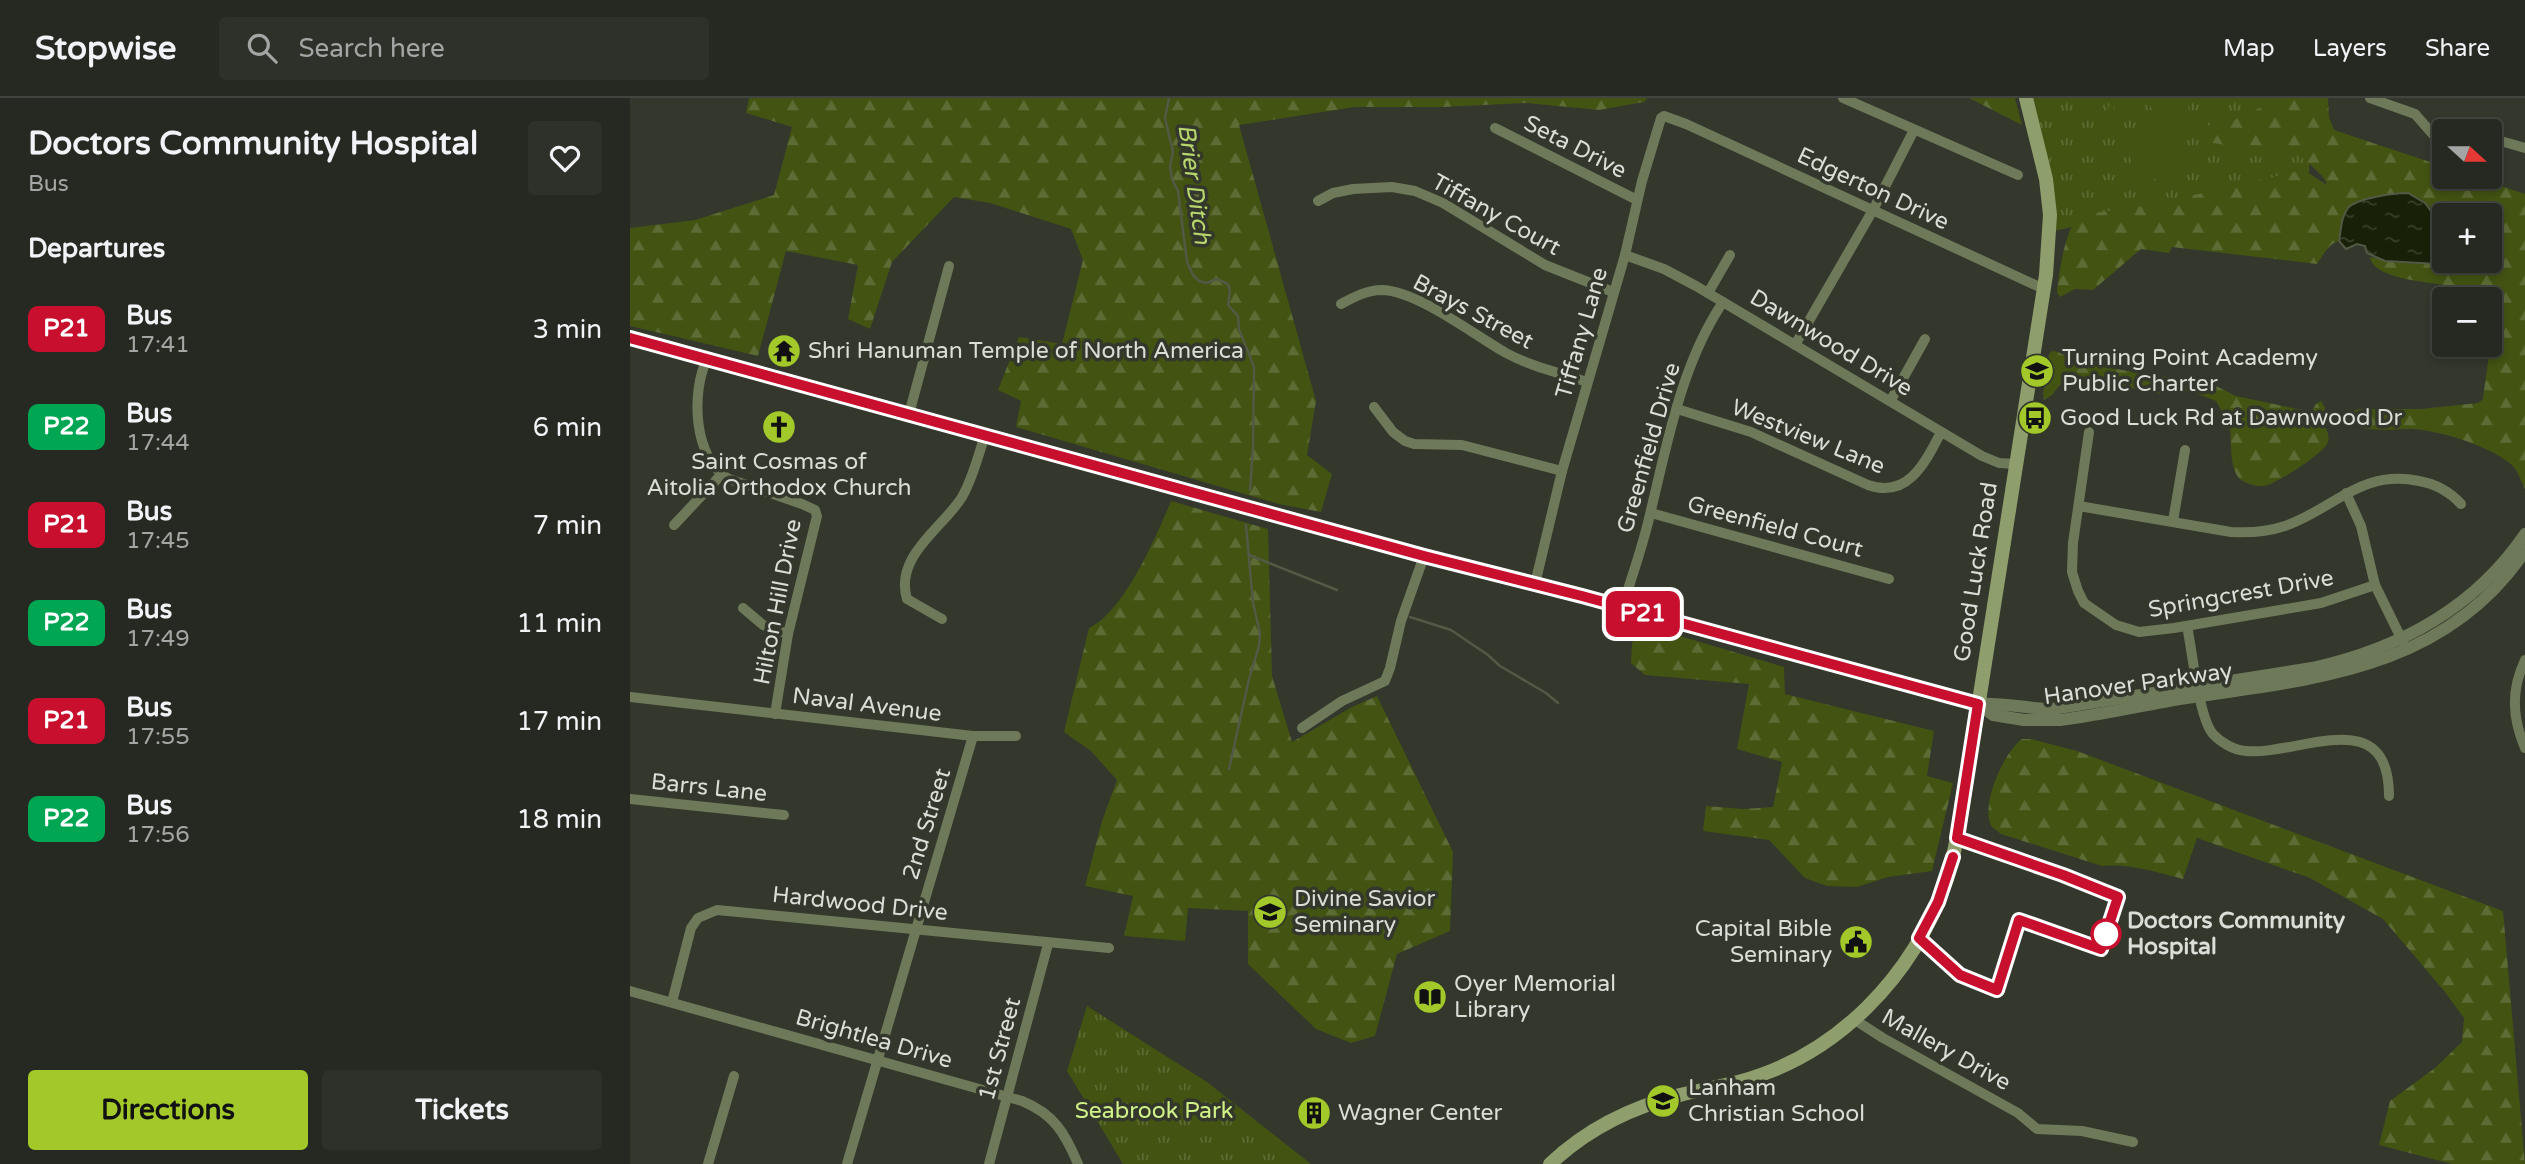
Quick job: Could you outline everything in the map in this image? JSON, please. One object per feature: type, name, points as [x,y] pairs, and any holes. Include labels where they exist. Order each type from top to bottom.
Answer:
[{"type":"main road","name":"Good Luck Road","points":[[1550,1164],[1589,1133],[1639,1107],[1738,1082],[1782,1066],[1812,1051],[1855,1020],[1886,987],[1906,962],[1925,928],[1947,878],[1960,822],[2044,289],[2050,215],[2044,168],[2026,98]]},
{"type":"street","points":[[1843,98],[2018,175]]},
{"type":"street","points":[[2370,98],[2415,114],[2432,133]]},
{"type":"street","name":"Tiffany Lane","points":[[1535,584],[1562,471],[1625,255],[1637,200],[1661,118],[1667,116],[1686,124]]},
{"type":"street","name":"Edgerton Drive","points":[[1686,124],[2044,289]]},
{"type":"street","name":"Seta Drive","points":[[1495,128],[1637,200]]},
{"type":"street","points":[[1795,345],[1873,210],[1914,130]]},
{"type":"street","points":[[2502,141],[2525,148]]},
{"type":"street","name":"Tiffany Court","points":[[1318,201],[1333,193],[1353,189],[1392,187],[1415,191],[1443,203],[1545,265],[1613,292]]},
{"type":"street","name":"Dawnwood Drive","points":[[1625,255],[1664,269],[1709,293],[1988,459],[2016,464]]},
{"type":"street","points":[[1709,293],[1730,255]]},
{"type":"street","points":[[909,414],[949,266]]},
{"type":"street","name":"Brays Street","points":[[1341,304],[1361,294],[1380,290],[1400,294],[1526,362],[1587,382]]},
{"type":"street","name":"Greenfield Drive","points":[[1622,608],[1651,513],[1677,409],[1704,334],[1723,302]]},
{"type":"street","name":"Hanover Parkway","points":[[630,338],[1424,556],[1978,704],[1993,715],[2025,719],[2060,720],[2199,691],[2352,670],[2454,623],[2481,602],[2525,551]]},
{"type":"street","points":[[1891,400],[1925,339]]},
{"type":"street","points":[[674,525],[721,475],[706,450],[698,420],[699,380],[707,359]]},
{"type":"street","points":[[1374,407],[1393,432],[1405,441],[1414,444],[1462,445],[1562,471]]},
{"type":"street","name":"Westview Lane","points":[[1677,409],[1751,432],[1868,485],[1883,489],[1895,488],[1905,483],[1930,454],[1941,432]]},
{"type":"street","name":"Springcrest Drive","points":[[2089,432],[2071,562],[2077,591],[2088,607],[2116,625],[2130,630],[2151,631],[2187,626],[2314,605],[2375,585]]},
{"type":"street","points":[[942,619],[907,598],[907,575],[920,545],[956,506],[964,493],[985,435]]},
{"type":"street","points":[[2173,522],[2185,450]]},
{"type":"street","name":"Hilton Hill Drive","points":[[721,475],[736,483],[802,504],[816,512],[816,524],[788,634],[775,714]]},
{"type":"street","points":[[2079,506],[2231,532],[2267,531],[2302,519],[2346,493],[2378,480],[2406,478],[2427,482],[2444,489],[2461,504]]},
{"type":"street","points":[[2346,493],[2361,526],[2375,585],[2404,645]]},
{"type":"street","name":"Greenfield Court","points":[[1651,513],[1889,579]]},
{"type":"street","name":"Hanover Parkway","points":[[2404,645],[2482,586],[2525,534]]},
{"type":"street","points":[[1302,728],[1342,701],[1385,681],[1401,621],[1424,556]]},
{"type":"street","points":[[743,608],[763,625],[788,634]]},
{"type":"street","points":[[2187,626],[2199,691],[2206,720],[2213,734],[2238,750],[2251,751],[2338,738],[2355,740],[2375,752],[2385,766],[2389,796]]},
{"type":"street","points":[[2525,660],[2516,683],[2514,700],[2516,723],[2525,748]]},
{"type":"street","name":"Naval Avenue","points":[[630,697],[974,736],[1016,736]]},
{"type":"street","name":"2nd Street","points":[[847,1164],[974,736]]},
{"type":"street","name":"Barrs Lane","points":[[630,799],[784,814]]},
{"type":"street","name":"Hardwood Drive","points":[[672,1002],[691,928],[698,918],[717,910],[1109,948]]},
{"type":"street","name":"1st Street","points":[[989,1164],[1048,944]]},
{"type":"street","name":"Brightlea Drive","points":[[630,991],[1035,1106],[1055,1121],[1078,1164]]},
{"type":"street","name":"Mallery Drive","points":[[1855,1020],[2018,1113],[2037,1129],[2082,1131],[2133,1142]]},
{"type":"street","points":[[708,1164],[734,1076]]},
{"type":"green space","points":[[749,98],[1647,98],[1644,102],[1599,110],[1526,103],[1355,107],[1239,125],[1316,401],[1307,455],[1332,474],[1321,512],[1279,504],[1016,427],[1021,401],[998,390],[1019,337],[1062,344],[1083,260],[1071,229],[990,203],[954,197],[892,262],[870,329],[848,319],[858,265],[786,251],[758,356],[630,326],[630,228],[695,220],[774,195],[792,127],[746,113]]},
{"type":"green space","points":[[1969,98],[2015,98],[2022,125]]},
{"type":"green space","points":[[2026,98],[2311,98],[2309,176],[2049,232]]},
{"type":"green space","points":[[2128,98],[2114,106],[2112,114],[2124,135],[2131,136],[2146,131],[2153,111],[2146,98],[2187,98],[2192,132],[2172,171],[2141,183],[2107,111],[2110,104]]},
{"type":"green space","points":[[2281,98],[2328,98],[2329,117],[2334,130],[2432,163],[2432,189],[2502,189],[2502,186],[2525,194],[2525,489],[2512,465],[2478,446],[2422,430],[2369,429],[2348,419],[2349,413],[2358,409],[2421,409],[2478,403],[2483,399],[2489,357],[2502,357],[2502,287],[2460,287],[2407,279],[2376,267],[2370,257],[2399,263],[2432,264],[2432,273],[2502,273],[2502,203],[2432,203],[2432,210],[2418,198],[2408,195],[2384,195],[2361,202],[2345,214],[2339,241],[2329,247],[2317,264],[2172,247],[2169,253],[2141,249],[2093,290],[2075,289],[2060,297],[2057,292],[2064,251],[2070,229],[2080,215],[2150,205],[2294,172],[2310,174],[2327,185],[2304,159],[2289,151],[2244,151],[2204,140],[2213,121],[2230,122]]},
{"type":"green space","points":[[2052,351],[2084,364],[2212,384],[2236,396],[2311,412],[2321,401],[2325,408],[2323,418],[2328,441],[2316,455],[2278,480],[2264,486],[2250,484],[2241,480],[2236,473],[2232,461],[2229,426],[2216,401],[2190,391],[2155,394],[2087,377],[2067,376],[2052,395],[2044,400],[2049,354]]},
{"type":"green space","points":[[1171,501],[1268,529],[1272,676],[1292,742],[1352,707],[1377,696],[1453,852],[1450,931],[1397,954],[1375,1036],[1351,1043],[1316,1029],[1248,964],[1248,911],[1188,908],[1185,941],[1124,936],[1133,896],[1085,886],[1102,821],[1117,780],[1091,751],[1064,732],[1089,628],[1114,606],[1138,572]]},
{"type":"green space","points":[[1643,625],[1784,667],[1785,694],[1934,731],[1927,776],[1953,783],[1932,871],[1888,877],[1857,887],[1827,886],[1805,878],[1769,840],[1703,831],[1706,806],[1743,809],[1773,807],[1782,762],[1737,749],[1749,684],[1645,675],[1631,663],[1632,643]]},
{"type":"green space","points":[[2022,739],[2077,751],[2503,911],[2525,1164],[2452,1164],[2379,1145],[2390,1101],[2435,1068],[2462,1042],[2464,1018],[2383,919],[2310,878],[2197,838],[2183,879],[2132,867],[2102,866],[2001,834],[1992,827],[1989,818],[1991,793],[2001,767]]},
{"type":"green space","name":"Seabrook Park","points":[[1087,1006],[1207,1082],[1311,1164],[1123,1164],[1067,1071]]},
{"type":"water","points":[[2408,193],[2425,203],[2432,212],[2432,264],[2385,261],[2367,253],[2365,246],[2357,244],[2346,249],[2339,241],[2348,208],[2359,201]]},
{"type":"waterway","name":"Brier Ditch","points":[[1169,98],[1165,118],[1173,152],[1170,166],[1178,191],[1187,262],[1199,281],[1206,283],[1217,279],[1228,284],[1228,305],[1238,316],[1239,329],[1254,367],[1250,490]]},
{"type":"waterway","name":"Brier Ditch","points":[[1229,769],[1260,633],[1253,603],[1246,525]]},
{"type":"waterway","points":[[1249,555],[1337,590]]},
{"type":"waterway","points":[[1410,617],[1451,630],[1500,666],[1558,703]]},
{"type":"bus line","name":"P21","points":[[630,338],[1424,556],[1582,596],[1978,704],[1957,838],[2118,897],[2101,949],[2019,920],[1997,990],[1960,975],[1919,938],[1938,902],[1953,857]]},
{"type":"place","name":"Shri Hanuman Temple of North America","points":[[784,351]]},
{"type":"place","name":"Turning Point Academy Public Charter","points":[[2037,371]]},
{"type":"place","name":"Good Luck Rd at Dawnwood Dr","points":[[2035,418]]},
{"type":"place","name":"Saint Cosmas of Aitolia Orthodox Church","points":[[779,427]]},
{"type":"place","name":"Divine Savior Seminary","points":[[1270,912]]},
{"type":"place","name":"Doctors Community Hospital","points":[[2106,934]]},
{"type":"place","name":"Capital Bible Seminary","points":[[1856,942]]},
{"type":"place","name":"Oyer Memorial Library","points":[[1430,997]]},
{"type":"place","name":"Lanham Christian School","points":[[1663,1101]]},
{"type":"place","name":"Wagner Center","points":[[1314,1113]]}]
